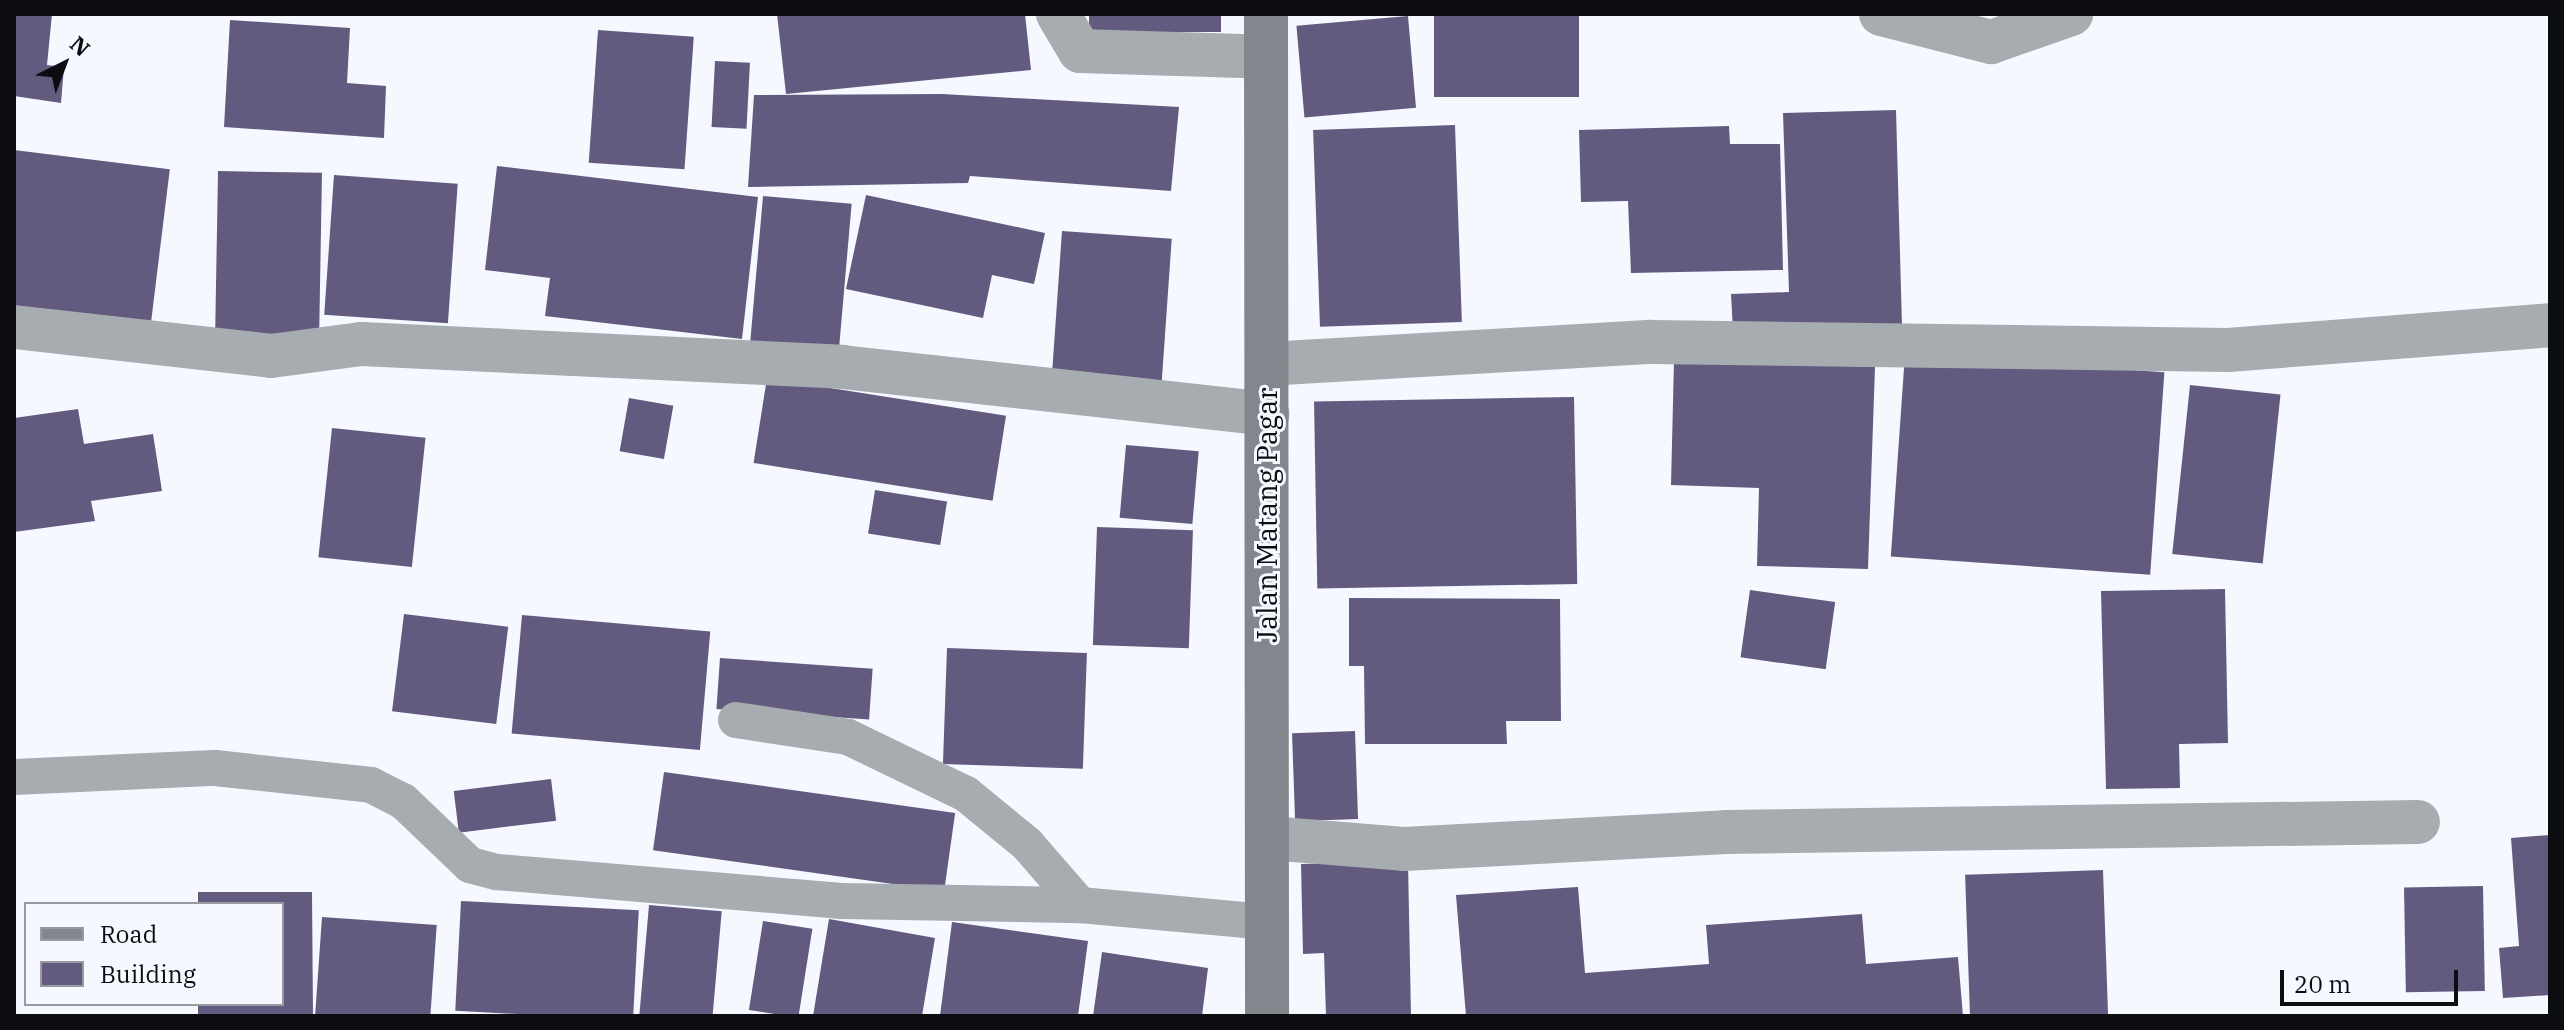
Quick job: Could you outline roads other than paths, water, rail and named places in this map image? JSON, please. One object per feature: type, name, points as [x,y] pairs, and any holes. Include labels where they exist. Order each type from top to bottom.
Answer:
[{"type":"main road","name":"Jalan Matang Pagar","points":[[1266,14],[1267,1016]]},
{"type":"street","points":[[1058,14],[1080,51],[1266,57]]},
{"type":"street","points":[[1881,14],[1991,42],[2071,14]]},
{"type":"street","points":[[1267,364],[1651,342],[2228,350],[2550,325]]},
{"type":"street","points":[[14,327],[271,356],[361,344],[842,367],[1267,414]]},
{"type":"street","points":[[1268,838],[1404,849],[1726,832],[2418,822]]},
{"type":"lane","points":[[736,720],[848,737],[966,794],[1027,844],[1080,905]]},
{"type":"lane","points":[[14,777],[215,768],[371,785],[403,801],[470,865],[497,872],[842,901],[1080,905],[1268,922]]}]
